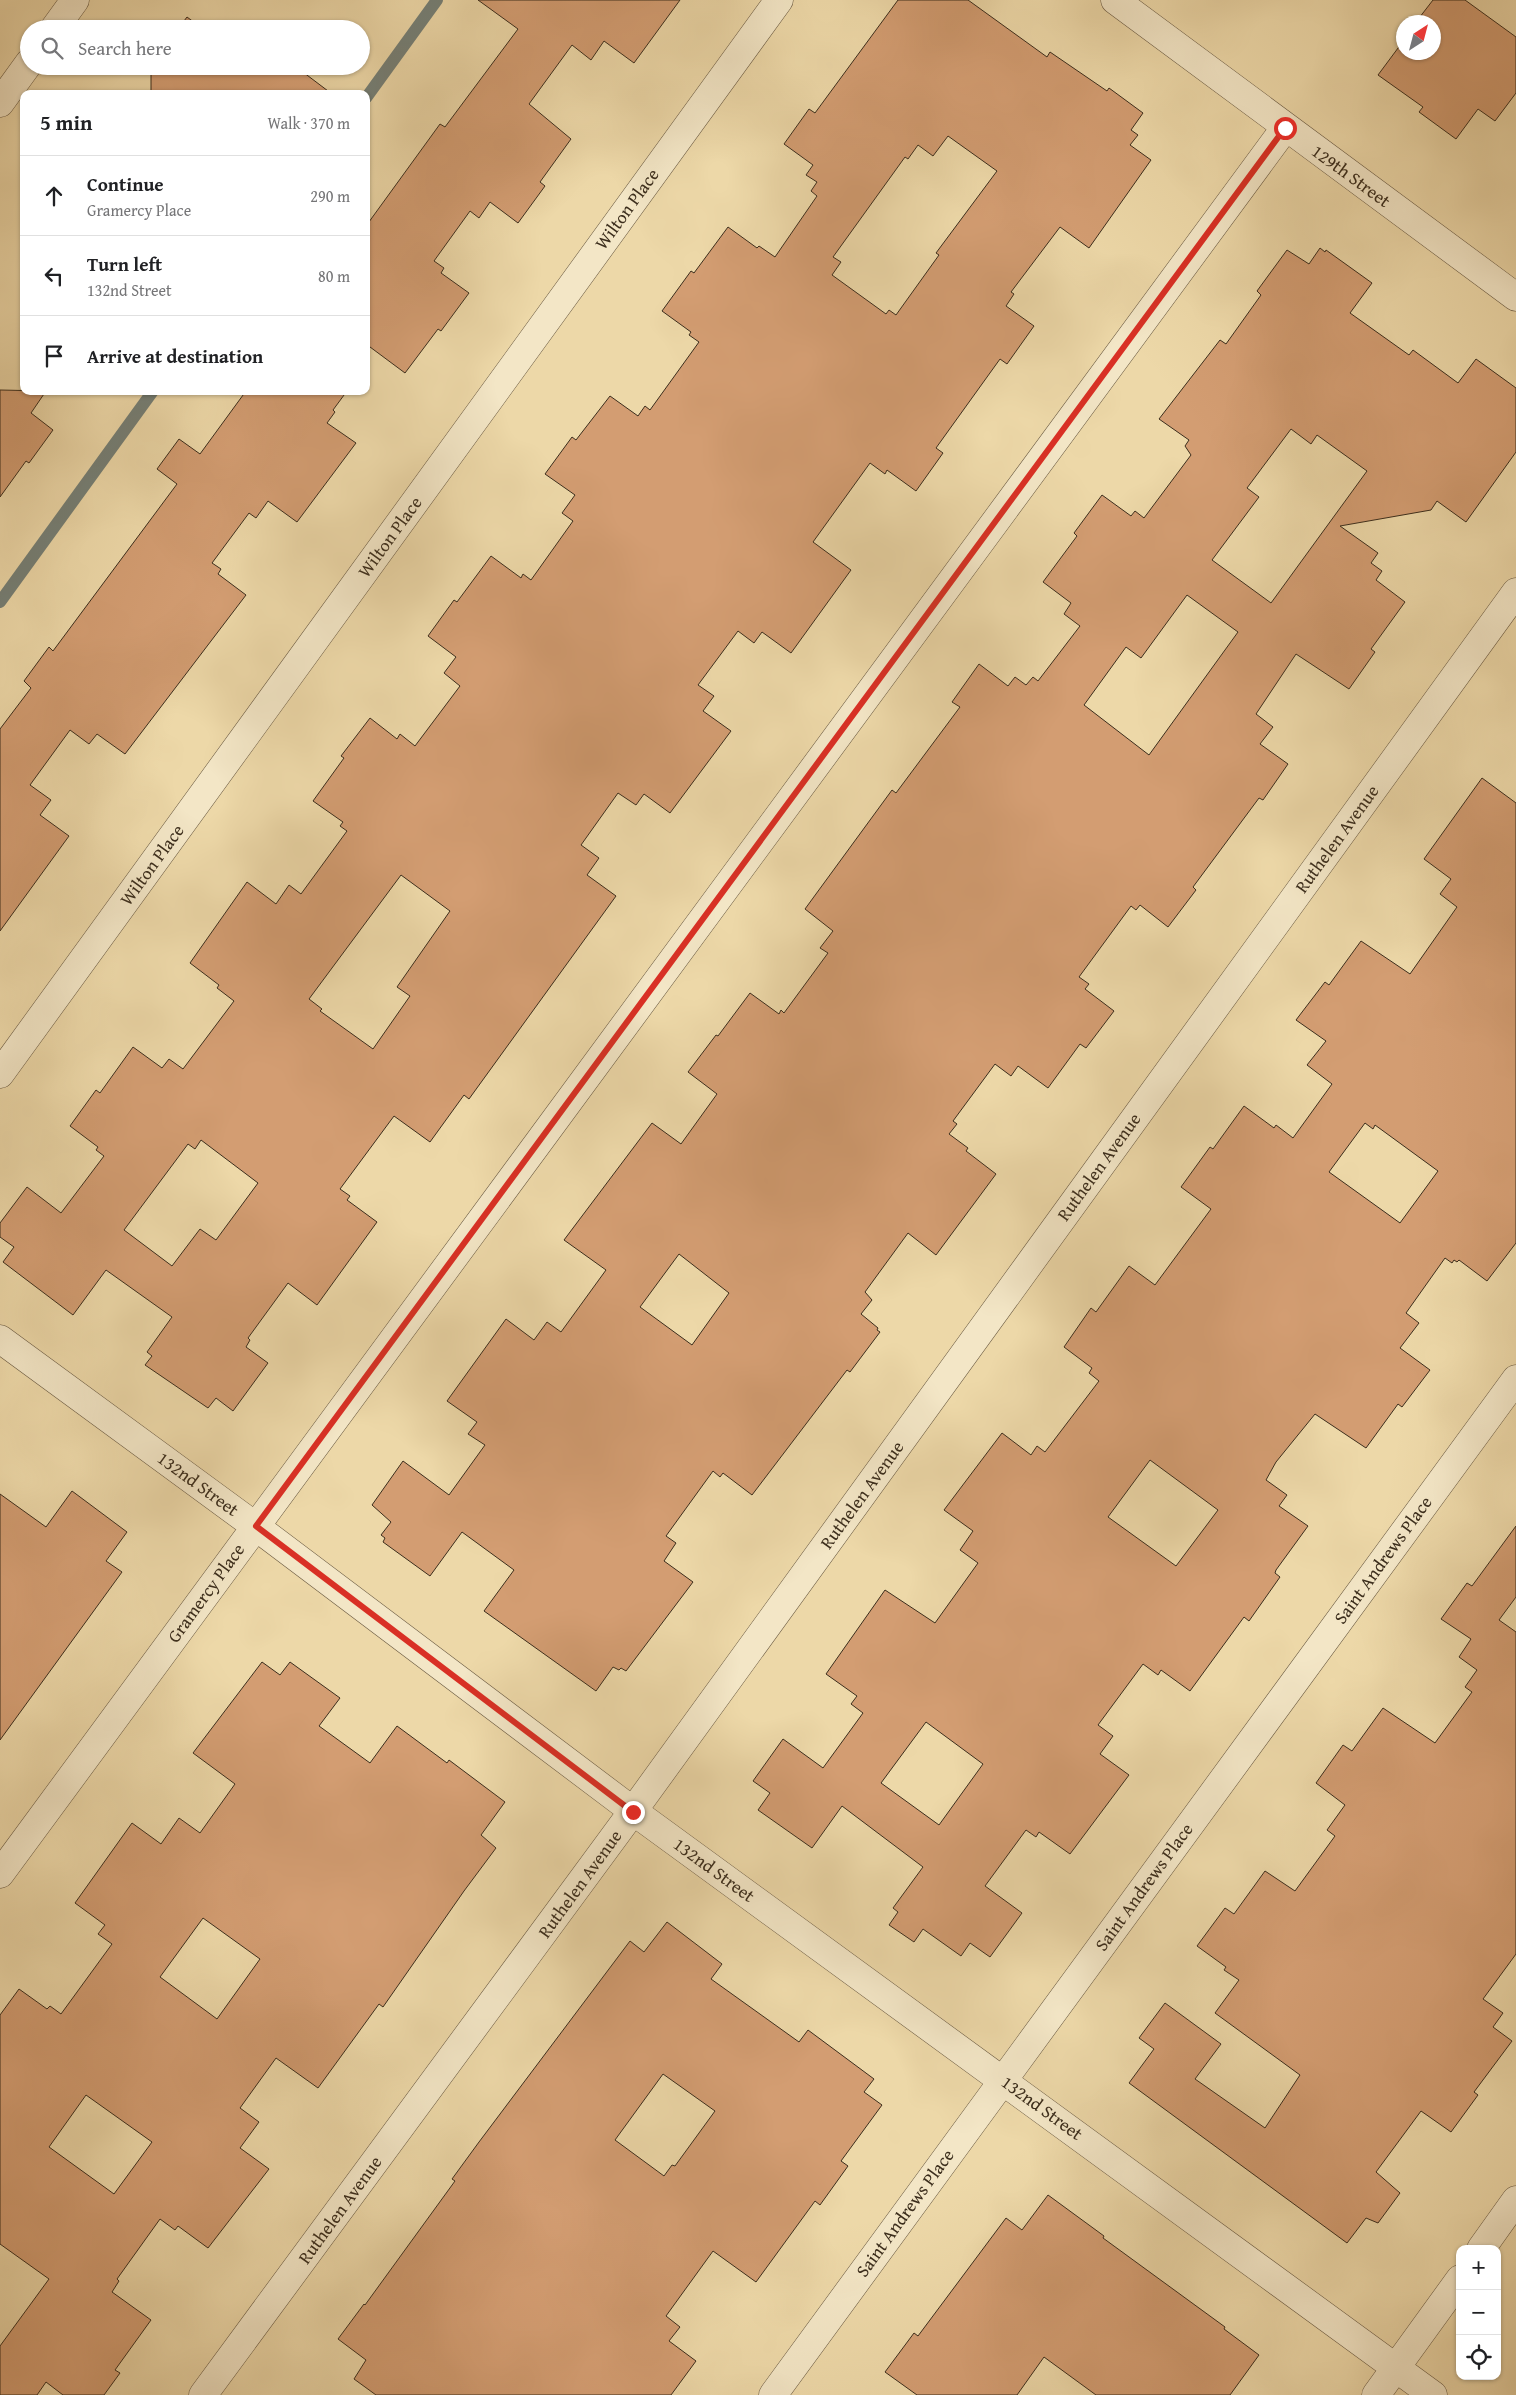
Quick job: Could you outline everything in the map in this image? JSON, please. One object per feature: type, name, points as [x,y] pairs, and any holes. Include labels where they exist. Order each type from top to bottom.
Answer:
[{"type":"street","points":[[61,20],[75,0]]},
{"type":"street","name":"Wilton Place","points":[[0,1074],[779,0]]},
{"type":"street","name":"129th Street","points":[[1115,0],[1285,128],[1516,297]]},
{"type":"street","points":[[0,103],[20,75]]},
{"type":"street","name":"Gramercy Place","points":[[0,1874],[1285,128]]},
{"type":"street","name":"Ruthelen Avenue","points":[[203,2395],[633,1812],[1516,592]]},
{"type":"street","name":"132nd Street","points":[[0,1339],[256,1526],[633,1812],[1002,2079],[1433,2395]]},
{"type":"street","name":"Saint Andrews Place","points":[[773,2395],[1002,2079],[1516,1379]]},
{"type":"street","points":[[1484,2245],[1516,2200]]},
{"type":"street","points":[[1376,2395],[1456,2284]]},
{"type":"building","points":[[478,0],[680,0],[634,63],[604,41],[591,60],[572,45],[529,104],[571,139],[540,182],[545,186],[518,223],[490,202],[479,218],[470,211],[434,261],[444,268],[441,273],[469,293],[441,331],[438,329],[405,373],[370,347],[370,220],[440,124],[445,127],[518,29]]},
{"type":"building","points":[[898,0],[968,0],[1047,57],[1050,52],[1107,91],[1109,88],[1143,113],[1131,130],[1138,135],[1130,145],[1151,160],[1089,248],[1060,227],[1011,292],[1014,294],[1006,306],[1034,326],[1007,364],[1000,359],[936,448],[943,453],[916,491],[887,470],[885,474],[870,463],[813,542],[851,570],[791,653],[762,632],[754,643],[738,631],[698,685],[714,696],[703,711],[731,731],[670,813],[644,794],[636,805],[618,793],[581,845],[599,858],[587,875],[616,896],[469,1099],[464,1095],[430,1142],[394,1116],[340,1189],[350,1196],[347,1200],[377,1222],[317,1305],[288,1283],[248,1338],[250,1340],[246,1347],[268,1363],[233,1411],[216,1398],[208,1408],[145,1365],[152,1356],[147,1352],[172,1317],[106,1270],[73,1315],[3,1262],[14,1247],[0,1237],[0,1223],[27,1187],[61,1213],[104,1156],[96,1150],[98,1147],[70,1126],[96,1090],[100,1093],[133,1047],[162,1068],[169,1059],[183,1069],[234,1001],[217,988],[219,985],[190,963],[247,882],[276,904],[289,885],[301,894],[347,831],[340,826],[343,822],[313,801],[344,758],[341,756],[370,718],[397,739],[400,734],[415,746],[460,686],[444,673],[456,657],[428,636],[454,600],[457,602],[491,556],[521,578],[523,574],[531,580],[573,521],[562,513],[575,495],[545,474],[572,437],[576,440],[610,396],[638,416],[645,406],[650,410],[699,342],[689,335],[691,332],[662,311],[691,271],[694,273],[728,227],[757,248],[759,246],[775,257],[817,196],[811,191],[817,182],[806,175],[813,165],[784,144],[809,109],[815,113]],"holes":[[[948,136],[997,171],[936,253],[939,255],[896,315],[889,310],[886,314],[832,275],[841,262],[833,257],[905,157],[908,159],[918,145],[933,156]],[[401,875],[450,911],[397,987],[410,996],[373,1049],[320,1011],[322,1009],[309,999]],[[201,1140],[258,1183],[216,1240],[200,1229],[172,1266],[124,1230],[188,1144],[195,1149]]]},
{"type":"building","points":[[1433,0],[1465,0],[1516,37],[1516,93],[1495,121],[1478,109],[1456,139],[1419,112],[1423,107],[1378,75],[1396,51],[1396,60],[1441,60],[1441,15],[1421,15]]},
{"type":"building","points":[[151,75],[307,75],[327,90],[151,90]]},
{"type":"building","points":[[1320,248],[1325,252],[1326,250],[1372,283],[1350,313],[1409,355],[1413,350],[1458,383],[1476,359],[1516,388],[1516,452],[1466,522],[1437,501],[1431,510],[1340,526],[1378,553],[1371,563],[1382,571],[1376,580],[1405,602],[1371,649],[1375,652],[1349,689],[1296,654],[1256,714],[1273,727],[1260,744],[1288,764],[1263,800],[1259,798],[1193,887],[1196,890],[1168,927],[1140,905],[1136,910],[1131,906],[1079,977],[1089,984],[1085,989],[1114,1011],[1086,1048],[1080,1044],[1048,1088],[1018,1066],[1011,1076],[995,1064],[953,1121],[957,1124],[949,1134],[968,1148],[966,1151],[996,1174],[936,1255],[908,1233],[865,1292],[872,1300],[861,1314],[878,1328],[877,1330],[880,1332],[850,1372],[847,1370],[752,1495],[723,1473],[720,1477],[713,1471],[666,1536],[676,1543],[664,1561],[693,1582],[626,1671],[613,1667],[596,1691],[484,1611],[514,1570],[462,1532],[430,1576],[383,1542],[385,1538],[381,1535],[391,1522],[372,1505],[403,1461],[449,1495],[485,1445],[468,1434],[477,1422],[447,1401],[506,1319],[534,1340],[547,1322],[561,1332],[606,1270],[564,1240],[652,1123],[681,1144],[717,1094],[688,1072],[750,993],[779,1014],[781,1010],[784,1013],[828,953],[820,948],[833,931],[805,909],[892,790],[896,793],[960,707],[952,702],[979,664],[1008,686],[1015,677],[1026,685],[1033,677],[1038,681],[1080,626],[1064,614],[1071,603],[1043,582],[1077,536],[1074,533],[1102,495],[1131,516],[1135,511],[1144,518],[1191,455],[1185,446],[1189,440],[1159,419],[1220,340],[1226,344],[1261,295],[1257,291],[1287,250],[1309,264]],"holes":[[[1291,429],[1311,444],[1317,435],[1367,471],[1271,603],[1212,560],[1259,497],[1247,488]],[[1187,595],[1238,632],[1149,755],[1084,705],[1126,647],[1141,658]],[[679,1254],[729,1293],[692,1345],[640,1307]]]},
{"type":"building","points":[[0,390],[20,390],[20,395],[43,395],[31,413],[53,430],[29,463],[26,461],[0,497]]},
{"type":"building","points":[[243,395],[344,395],[333,410],[335,412],[327,423],[356,443],[297,522],[268,501],[256,518],[249,513],[212,563],[221,569],[218,574],[246,595],[125,754],[97,734],[89,744],[70,730],[30,785],[51,800],[40,815],[69,836],[0,931],[0,729],[31,688],[24,681],[49,647],[53,651],[177,484],[157,469],[179,439],[200,454]]},
{"type":"building","points":[[1482,778],[1516,803],[1516,1243],[1487,1281],[1459,1260],[1457,1262],[1454,1260],[1452,1263],[1445,1258],[1406,1313],[1419,1323],[1400,1348],[1430,1370],[1402,1407],[1398,1404],[1366,1448],[1315,1414],[1276,1462],[1266,1480],[1287,1495],[1279,1506],[1308,1526],[1276,1570],[1275,1573],[1280,1577],[1249,1621],[1244,1617],[1190,1691],[1161,1670],[1158,1675],[1143,1664],[1098,1725],[1113,1736],[1100,1754],[1129,1775],[1070,1854],[1039,1832],[1036,1837],[1026,1830],[985,1886],[1022,1913],[990,1957],[970,1943],[961,1956],[923,1929],[914,1942],[889,1925],[898,1912],[893,1908],[923,1867],[842,1806],[812,1848],[758,1810],[770,1793],[753,1781],[783,1739],[823,1768],[863,1713],[851,1704],[857,1696],[826,1674],[885,1590],[935,1623],[978,1563],[960,1550],[973,1531],[944,1510],[1002,1433],[1031,1455],[1037,1446],[1045,1452],[1099,1381],[1089,1373],[1092,1368],[1064,1347],[1091,1308],[1096,1312],[1129,1266],[1155,1285],[1211,1209],[1181,1187],[1210,1147],[1213,1149],[1244,1106],[1274,1128],[1276,1125],[1293,1138],[1332,1084],[1307,1065],[1326,1041],[1296,1020],[1325,982],[1329,985],[1361,941],[1410,974],[1457,907],[1440,894],[1451,879],[1424,859]],"holes":[[[1365,1123],[1373,1129],[1375,1125],[1438,1171],[1400,1223],[1329,1172]],[[1150,1460],[1218,1510],[1176,1566],[1108,1517]],[[926,1722],[983,1764],[939,1825],[881,1783]]]},
{"type":"building","points":[[72,1491],[127,1532],[106,1561],[122,1572],[0,1740],[0,1494],[46,1527]]},
{"type":"building","points":[[1516,1526],[1516,1597],[1499,1620],[1516,1632],[1516,1954],[1483,1999],[1503,2013],[1493,2027],[1512,2041],[1474,2092],[1478,2095],[1451,2132],[1421,2111],[1376,2172],[1400,2193],[1378,2223],[1366,2218],[1347,2243],[1129,2083],[1154,2049],[1139,2038],[1165,2003],[1221,2044],[1195,2079],[1265,2128],[1300,2075],[1215,2013],[1239,1980],[1224,1970],[1226,1967],[1197,1946],[1225,1908],[1234,1914],[1265,1871],[1295,1891],[1335,1836],[1327,1830],[1345,1805],[1316,1783],[1343,1745],[1352,1751],[1383,1708],[1435,1743],[1472,1692],[1465,1687],[1477,1670],[1459,1657],[1471,1639],[1441,1619],[1467,1583],[1472,1586]]},
{"type":"building","points":[[262,1662],[280,1675],[290,1662],[340,1698],[319,1726],[370,1763],[397,1726],[447,1763],[449,1760],[505,1802],[481,1835],[496,1848],[383,2007],[379,2004],[318,2088],[276,2058],[240,2108],[259,2122],[240,2148],[269,2169],[208,2248],[178,2226],[175,2230],[160,2219],[117,2279],[119,2281],[112,2292],[151,2320],[115,2370],[120,2373],[104,2395],[63,2395],[46,2382],[37,2395],[0,2395],[0,2346],[49,2279],[0,2244],[0,2015],[19,1989],[47,2009],[50,2006],[61,2014],[112,1944],[98,1934],[105,1925],[75,1903],[132,1823],[161,1844],[179,1818],[200,1833],[235,1784],[193,1753]],"holes":[[[203,1918],[260,1959],[217,2019],[160,1977]],[[86,2095],[152,2142],[114,2194],[49,2147]]]},
{"type":"building","points":[[667,1922],[722,1964],[711,1979],[799,2042],[808,2030],[874,2079],[864,2092],[882,2105],[841,2161],[848,2166],[820,2205],[815,2201],[756,2282],[713,2251],[666,2316],[680,2327],[669,2341],[696,2361],[671,2395],[376,2395],[354,2379],[366,2360],[338,2339],[455,2181],[452,2179],[479,2142],[630,1941],[644,1952]],"holes":[[[663,2074],[715,2111],[675,2166],[672,2165],[664,2176],[615,2140]]]},
{"type":"building","points":[[1048,2195],[1104,2236],[1103,2238],[1225,2327],[1224,2329],[1259,2355],[1230,2395],[1096,2395],[1044,2357],[1017,2395],[917,2395],[885,2372],[914,2333],[918,2336],[1006,2218],[1022,2230]]},
{"type":"waterway","points":[[370,92],[437,0]]},
{"type":"waterway","points":[[0,602],[150,395]]},
{"type":"route","points":[[633,1812],[256,1526],[1285,128]]}]
